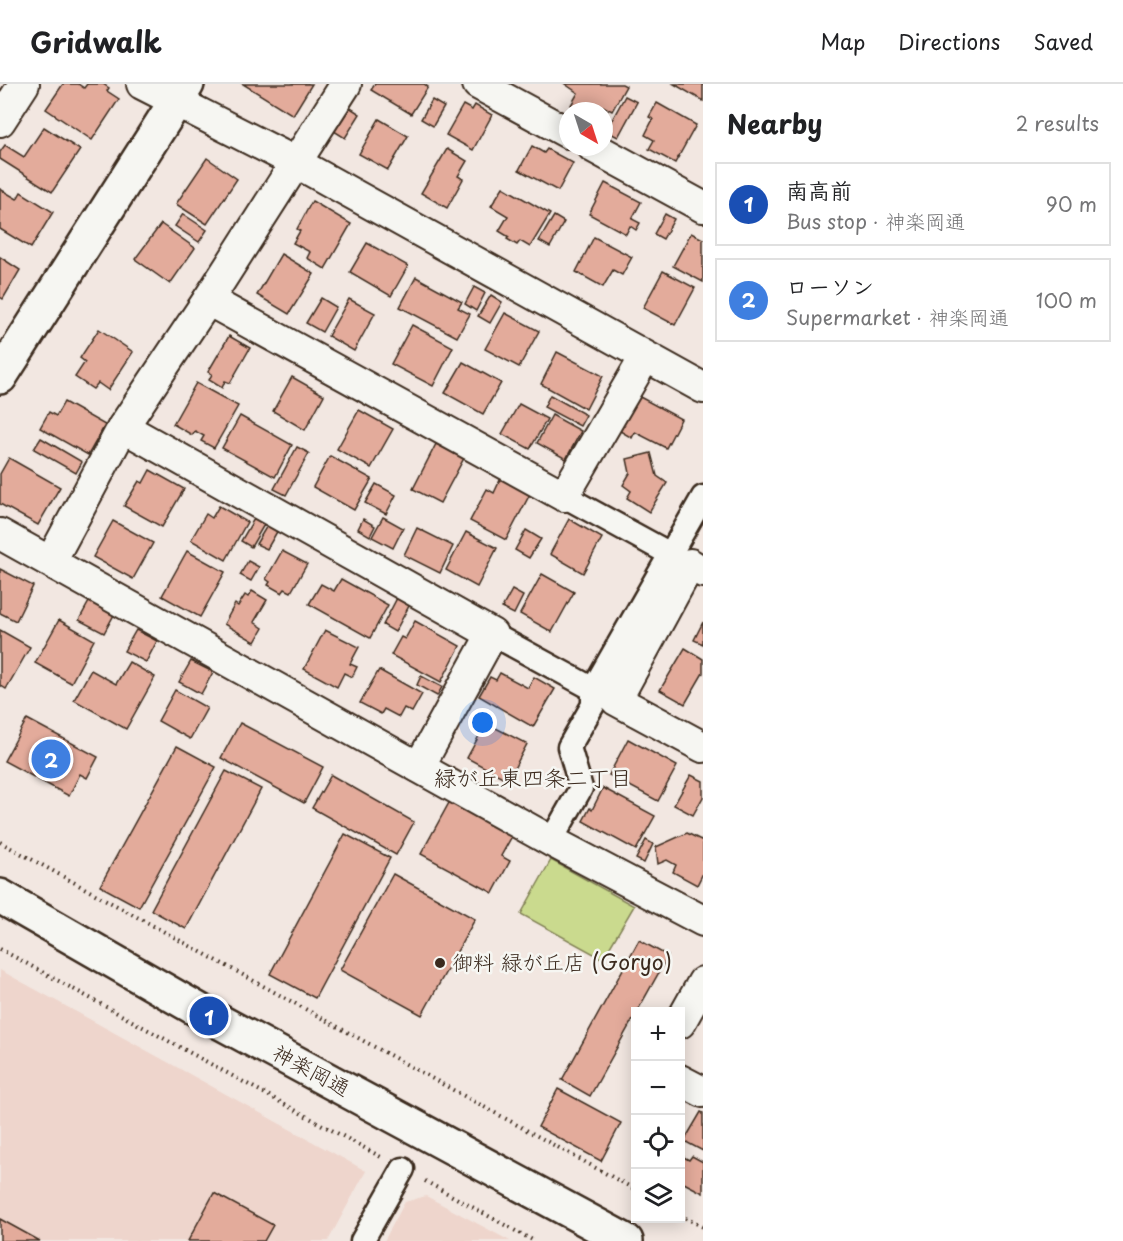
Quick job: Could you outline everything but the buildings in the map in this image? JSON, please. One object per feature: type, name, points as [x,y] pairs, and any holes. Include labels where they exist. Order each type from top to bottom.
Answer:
[{"type":"street","points":[[0,121],[24,84]]},
{"type":"street","points":[[142,84],[181,93],[295,162],[703,388]]},
{"type":"street","points":[[51,561],[123,427],[208,300],[346,84]]},
{"type":"street","points":[[478,84],[559,128]]},
{"type":"street","points":[[0,377],[181,93]]},
{"type":"street","points":[[610,156],[703,207]]},
{"type":"street","points":[[208,300],[687,563]]},
{"type":"street","points":[[564,496],[645,357]]},
{"type":"street","points":[[123,427],[492,634],[703,747]]},
{"type":"street","points":[[551,841],[581,788],[569,747],[593,705],[604,695],[687,563],[703,497]]},
{"type":"street","points":[[0,534],[551,841],[703,921]]},
{"type":"street","points":[[419,767],[492,634]]},
{"type":"street","name":"神楽岡通","points":[[0,896],[209,1016],[626,1241]]},
{"type":"street","points":[[685,1016],[703,982]]},
{"type":"street","points":[[685,1082],[703,1092]]},
{"type":"street","points":[[362,1241],[403,1169]]},
{"type":"path","points":[[0,842],[631,1187]]},
{"type":"path","points":[[0,949],[534,1241]]},
{"type":"path","points":[[685,1217],[703,1227]]},
{"type":"shaded area","points":[[0,970],[366,1171],[328,1241],[0,1241]]},
{"type":"shaded area","points":[[426,1196],[510,1241],[384,1241],[405,1202]]},
{"type":"green space","points":[[551,860],[634,906],[603,959],[521,914]]},
{"type":"place","name":"ローソン","points":[[51,759]]},
{"type":"place","name":"御料 緑が丘店 (Goryo)","points":[[440,963]]},
{"type":"place","name":"南高前","points":[[209,1016]]},
{"type":"district","name":"緑が丘東四条二丁目","points":[[533,778]]}]
